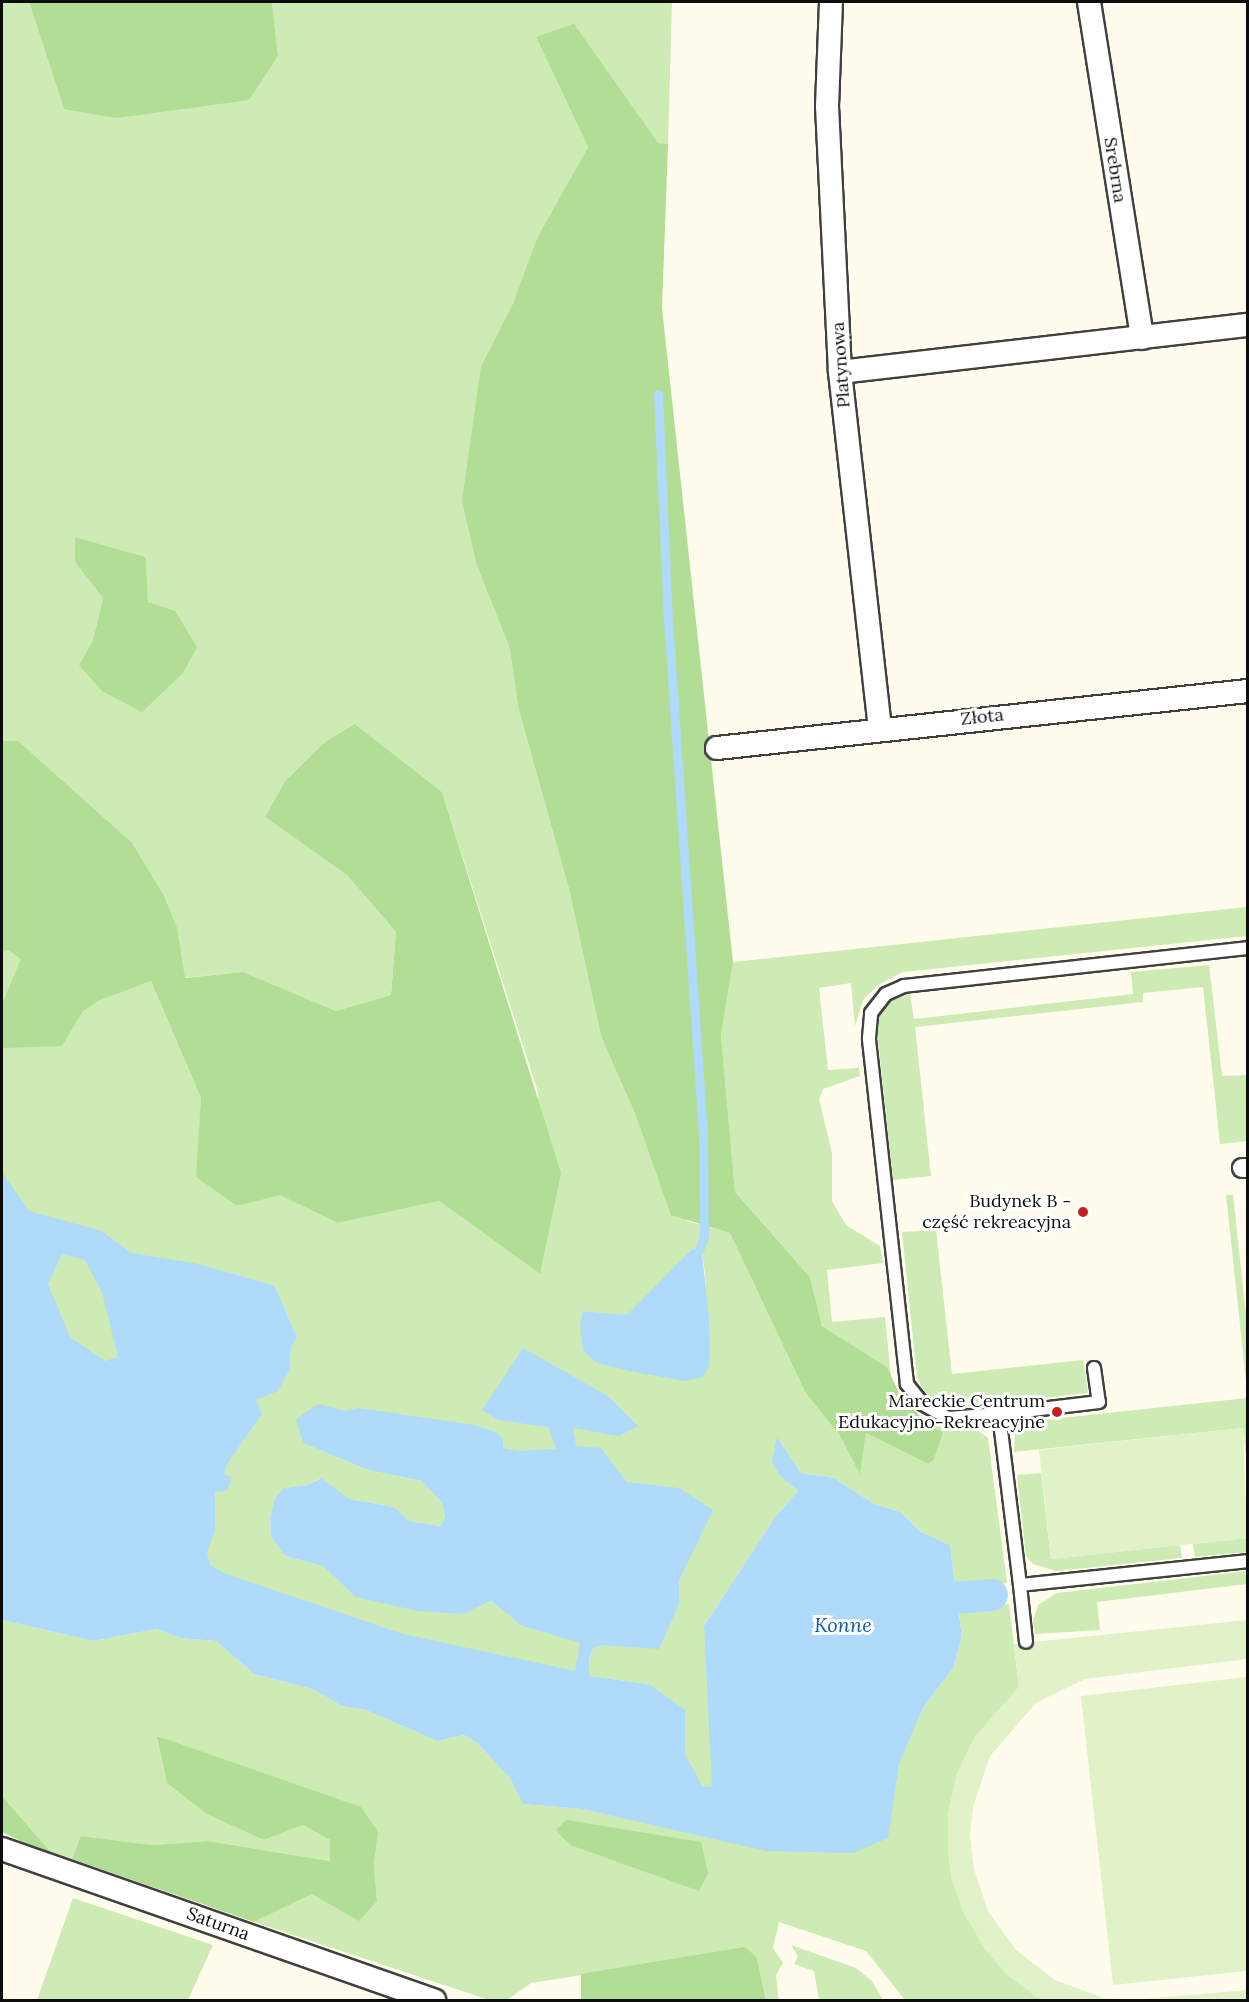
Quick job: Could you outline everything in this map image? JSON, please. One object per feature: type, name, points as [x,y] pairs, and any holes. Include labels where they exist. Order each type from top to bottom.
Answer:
[{"type":"street","name":"Platynowa","points":[[831,2],[827,106],[840,372],[880,727]]},
{"type":"street","name":"Srebrna","points":[[1089,2],[1142,339]]},
{"type":"street","points":[[840,372],[1248,325]]},
{"type":"street","name":"Złota","points":[[717,748],[880,727],[1248,691]]},
{"type":"street","name":"Saturna","points":[[2,1849],[434,2001]]},
{"type":"lane","points":[[1094,1368],[1099,1402],[999,1414],[948,1418],[923,1404],[907,1383],[869,1038],[871,1013],[886,994],[904,986],[1248,948]]},
{"type":"lane","points":[[999,1414],[1026,1642]]},
{"type":"lane","points":[[1020,1585],[1248,1561]]},
{"type":"green space","points":[[2,2],[29,2],[64,109],[278,56],[272,2],[672,2],[668,144],[658,143],[536,37],[588,147],[537,238],[513,305],[481,366],[477,566],[510,649],[518,707],[569,889],[601,1036],[687,1221],[730,1233],[805,1392],[840,1436],[860,1473],[866,1433],[928,1464],[929,1425],[977,1430],[988,1438],[1007,1583],[995,1585],[997,1605],[1009,1604],[1019,1687],[974,1738],[957,1775],[948,1814],[948,1851],[952,1880],[1035,1996],[1044,2000],[905,2000],[866,1951],[779,1922],[773,1948],[783,1963],[776,1975],[779,2000],[766,2000],[757,1958],[692,1958],[531,1983],[507,2000],[489,2000],[254,1922],[312,1894],[377,1901],[374,1864],[378,1831],[158,1736],[167,1783],[264,1840],[303,1825],[330,1840],[330,1861],[209,1841],[152,1845],[81,1836],[72,1859],[56,1858],[2,1796],[2,1620],[93,1641],[157,1629],[180,1638],[216,1641],[254,1674],[312,1689],[342,1706],[366,1710],[437,1741],[464,1735],[477,1743],[510,1778],[524,1804],[582,1809],[627,1819],[649,1684],[589,1676],[589,1658],[593,1649],[602,1645],[627,1482],[610,1461],[507,1461],[496,1432],[475,1425],[308,1445],[368,1470],[422,1481],[442,1503],[445,1517],[440,1526],[408,1521],[394,1507],[350,1499],[320,1478],[308,1485],[285,1488],[270,1518],[271,1537],[285,1556],[323,1566],[355,1597],[464,1614],[491,1601],[522,1626],[581,1643],[577,1658],[580,1677],[457,1655],[190,1566],[218,1432],[290,1368],[291,1347],[297,1337],[275,1286],[139,1361],[75,1364],[2,1213]],"holes":[[[75,537],[146,557],[148,602],[158,606],[79,665],[93,640],[103,598],[75,562]],[[355,724],[442,792],[538,1092],[540,1274],[439,1201],[338,1223],[280,1194],[237,1206],[197,1177],[201,1098],[151,981],[243,972],[336,1011],[391,995],[396,932],[347,875],[265,817],[285,781],[326,741]],[[693,1248],[702,1253],[710,1365],[584,1311],[627,1316]],[[777,1437],[801,1473],[834,1478],[874,1504],[901,1512],[921,1532],[950,1545],[962,1637],[953,1668],[923,1708],[899,1765],[891,1814],[704,1626],[776,1516],[798,1491],[781,1477]]]},
{"type":"green space","points":[[29,2],[272,2],[278,56],[249,100],[117,118],[64,109]]},
{"type":"green space","points":[[574,24],[658,143],[668,144],[662,308],[733,962],[721,1035],[735,1192],[810,1277],[822,1326],[887,1367],[899,1393],[930,1427],[943,1432],[934,1459],[928,1464],[866,1433],[860,1474],[840,1436],[805,1392],[730,1233],[671,1215],[635,1113],[601,1036],[569,889],[518,707],[510,649],[477,566],[462,501],[481,366],[513,304],[537,238],[588,147],[536,37]]},
{"type":"green space","points":[[75,537],[146,557],[148,602],[175,611],[197,647],[183,673],[142,712],[102,691],[79,665],[93,640],[103,598],[75,562]]},
{"type":"green space","points":[[355,724],[442,792],[561,1173],[540,1274],[439,1201],[338,1223],[280,1195],[237,1206],[196,1177],[201,1098],[151,981],[100,1000],[83,1011],[62,1046],[2,1048],[2,1004],[21,959],[8,950],[2,951],[2,741],[18,741],[132,843],[164,896],[177,928],[185,978],[243,972],[336,1011],[391,995],[396,932],[347,875],[265,817],[285,781],[326,741]]},
{"type":"green space","points":[[1247,907],[1247,936],[903,972],[878,985],[863,1000],[855,1026],[851,983],[819,988],[828,1070],[859,1068],[860,1076],[823,1089],[819,1099],[832,1153],[832,1201],[846,1225],[880,1246],[883,1263],[827,1270],[832,1322],[885,1317],[891,1377],[887,1367],[822,1326],[810,1277],[735,1192],[721,1035],[733,962]]},
{"type":"green space","points":[[1209,965],[1222,1076],[1247,1075],[1247,1141],[1220,1144],[1203,987],[1143,993],[1143,1002],[915,1027],[931,1176],[893,1180],[877,1030],[878,1015],[887,1002],[910,994],[914,1019],[1133,994],[1131,972]]},
{"type":"green space","points":[[1226,1195],[1233,1195],[1247,1324],[1247,1390]]},
{"type":"green space","points":[[936,1230],[952,1374],[1083,1360],[1088,1393],[954,1408],[941,1405],[925,1393],[917,1377],[902,1232]]},
{"type":"green space","points":[[1247,1398],[1247,1466],[1243,1428],[1014,1452],[1015,1432],[1024,1422]]},
{"type":"green space","points":[[1243,1428],[1247,1538],[1051,1559],[1039,1450]]},
{"type":"green space","points":[[1041,1473],[1051,1559],[1180,1545],[1182,1558],[1056,1571],[1033,1564],[1026,1556],[1017,1475]]},
{"type":"green space","points":[[1247,1538],[1247,1552],[1195,1557],[1193,1544]]},
{"type":"green space","points":[[1247,1571],[1247,1584],[1097,1602],[1100,1630],[1035,1634],[1033,1621],[1038,1605],[1057,1593]]},
{"type":"green space","points":[[1247,1620],[1247,1659],[1085,1679],[1036,1703],[990,1756],[973,1807],[970,1836],[974,1869],[988,1911],[1016,1950],[1055,1980],[1104,1998],[1133,2000],[1044,2000],[1006,1974],[985,1949],[964,1914],[952,1880],[948,1851],[948,1814],[957,1775],[974,1738],[1019,1687],[1014,1644]]},
{"type":"green space","points":[[1247,1677],[1247,1971],[1113,1985],[1081,1696]]},
{"type":"green space","points":[[157,1736],[361,1807],[378,1832],[374,1864],[377,1901],[359,1921],[312,1894],[254,1922],[72,1859],[81,1836],[152,1845],[209,1841],[330,1861],[330,1840],[303,1825],[264,1840],[207,1814],[167,1783]]},
{"type":"green space","points":[[2,1796],[56,1858],[2,1832]]},
{"type":"green space","points":[[566,1820],[701,1842],[708,1873],[699,1891],[570,1845],[556,1830]]},
{"type":"green space","points":[[73,1898],[213,1945],[188,2000],[37,2000]]},
{"type":"green space","points":[[791,1945],[856,1968],[872,1981],[883,2000],[819,2000],[814,1971],[794,1964],[798,1956]]},
{"type":"green space","points":[[745,1947],[757,1958],[766,2000],[581,2000],[581,1974]]},
{"type":"green space","points":[[1247,1990],[1247,2000],[1133,2000]]},
{"type":"water","name":"Konne","points":[[2,1172],[29,1211],[102,1231],[131,1253],[199,1264],[275,1286],[297,1337],[291,1347],[290,1368],[278,1391],[256,1400],[262,1414],[227,1464],[224,1474],[232,1477],[227,1491],[215,1492],[215,1531],[207,1552],[210,1565],[224,1573],[403,1634],[575,1671],[580,1643],[522,1626],[491,1601],[464,1614],[418,1611],[355,1597],[323,1566],[285,1556],[271,1537],[270,1518],[275,1498],[284,1488],[308,1485],[321,1478],[350,1499],[394,1507],[409,1521],[440,1526],[445,1517],[442,1503],[422,1481],[368,1470],[303,1443],[296,1419],[318,1404],[346,1411],[358,1408],[475,1425],[496,1432],[503,1438],[503,1448],[518,1451],[556,1449],[548,1427],[498,1420],[482,1410],[523,1348],[608,1396],[638,1426],[619,1436],[573,1428],[576,1446],[601,1448],[627,1482],[679,1488],[713,1510],[679,1580],[679,1604],[659,1649],[602,1645],[593,1649],[589,1658],[589,1676],[649,1684],[685,1710],[685,1754],[702,1786],[712,1787],[704,1626],[776,1516],[798,1491],[781,1477],[772,1462],[777,1437],[801,1473],[834,1478],[874,1504],[901,1512],[921,1532],[950,1545],[962,1637],[953,1668],[923,1708],[899,1765],[888,1838],[853,1853],[766,1851],[582,1809],[523,1804],[510,1778],[477,1743],[464,1735],[437,1741],[366,1710],[342,1706],[312,1689],[254,1674],[216,1641],[180,1638],[157,1629],[93,1641],[2,1620]],"holes":[[[62,1254],[85,1260],[102,1292],[118,1357],[105,1361],[70,1337],[48,1284]]]},
{"type":"water","points":[[693,1248],[702,1253],[709,1318],[710,1365],[703,1377],[685,1381],[634,1372],[597,1363],[583,1351],[580,1324],[583,1311],[627,1315]]},
{"type":"waterway","points":[[658,394],[668,619],[703,1135],[704,1237],[699,1250]]},
{"type":"waterway","points":[[956,1598],[992,1595]]},
{"type":"place","name":"Budynek B - część rekreacyjna","points":[[1083,1212]]},
{"type":"place","name":"Mareckie Centrum Edukacyjno-Rekreacyjne","points":[[1057,1412]]}]
